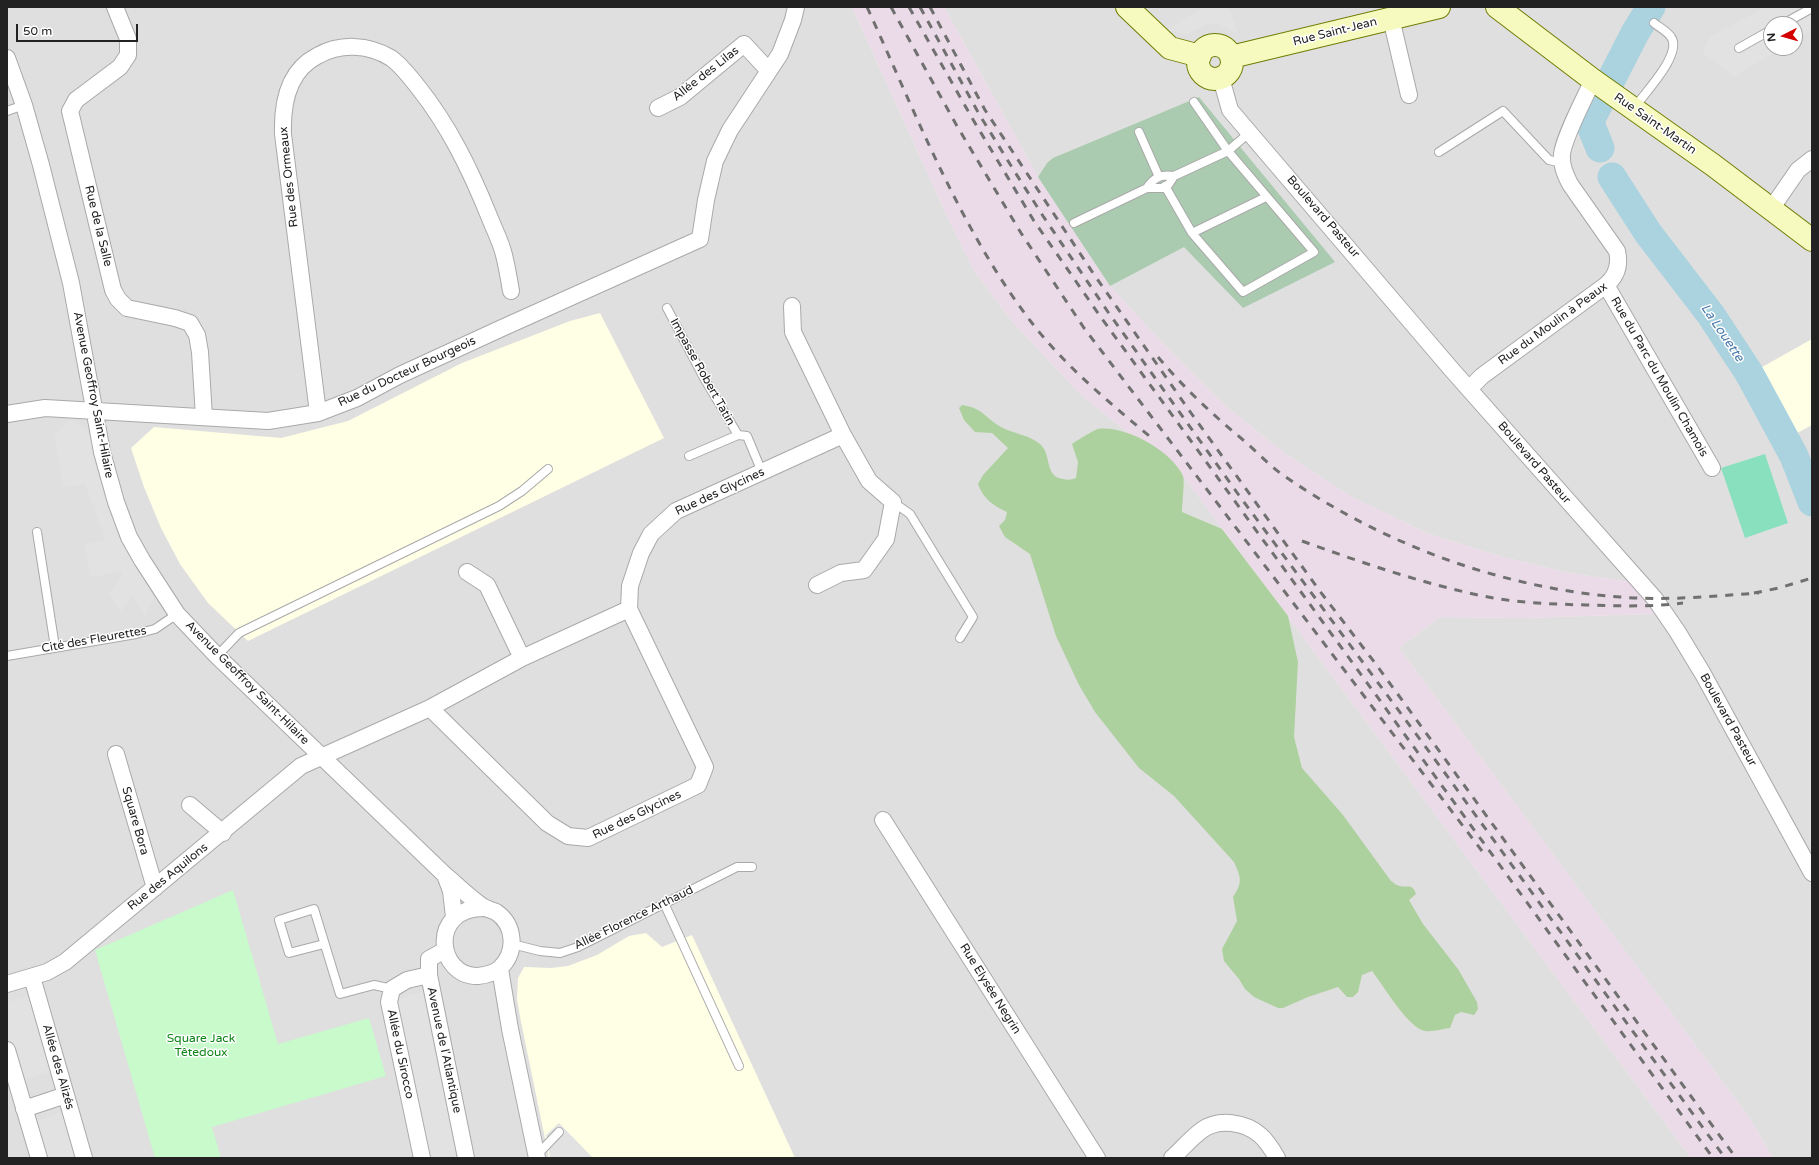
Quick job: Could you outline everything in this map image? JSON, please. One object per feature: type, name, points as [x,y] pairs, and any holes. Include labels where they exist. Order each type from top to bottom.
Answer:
[{"type":"street","name":"Rue de la Salle","points":[[116,7],[128,39],[128,55],[120,67],[76,100],[70,111],[113,290],[118,299],[127,308],[175,318],[190,323],[197,335],[200,352],[204,417]]},
{"type":"street","points":[[769,71],[780,54],[793,20],[796,7]]},
{"type":"street","points":[[1127,7],[1170,48],[1187,54],[1200,56]]},
{"type":"street","name":"Rue Saint-Jean","points":[[1231,58],[1404,13],[1439,7]]},
{"type":"street","name":"Rue Saint-Martin","points":[[1498,7],[1624,103],[1713,165],[1812,240]]},
{"type":"street","points":[[1404,13],[1409,95]]},
{"type":"street","name":"Allée des Lilas","points":[[658,108],[680,97],[744,44],[769,71]]},
{"type":"street","points":[[1216,45],[1227,50],[1231,58],[1231,69],[1221,78],[1208,78],[1202,73],[1199,67],[1200,56],[1204,49],[1216,45]]},
{"type":"street","name":"Rue des Ormeaux","points":[[318,413],[284,142],[283,119],[284,102],[289,87],[300,69],[315,56],[333,48],[353,46],[374,50],[392,59],[409,76],[441,118],[456,141],[475,182],[504,254],[511,291]]},
{"type":"street","name":"Avenue Geoffroy Saint-Hilaire","points":[[7,58],[24,105],[71,283],[102,452],[114,495],[129,537],[153,579],[177,614],[217,656],[445,875],[484,908],[496,912],[504,920],[512,934],[512,944]]},
{"type":"street","name":"Rue du Docteur Bourgeois","points":[[7,414],[44,408],[268,421],[318,413],[357,398],[400,375],[487,334],[700,239],[706,200],[715,161],[730,130],[769,71]]},
{"type":"street","name":"Boulevard Pasteur","points":[[1221,78],[1230,110],[1469,389],[1660,606],[1703,674],[1812,873]]},
{"type":"street","name":"Rue du Moulin à Peaux","points":[[1469,389],[1482,376],[1606,285],[1616,274],[1618,267],[1616,251],[1570,184],[1562,163],[1565,142],[1595,81]]},
{"type":"street","points":[[1771,209],[1798,170],[1812,159]]},
{"type":"street","name":"Rue du Parc du Moulin Chamois","points":[[1606,285],[1712,468]]},
{"type":"street","points":[[792,306],[793,332],[843,435],[869,481],[893,502],[886,539],[864,570],[841,573],[817,585]]},
{"type":"street","name":"Rue des Glycines","points":[[430,708],[547,823],[568,836],[588,838],[698,786],[706,767],[630,609],[630,586],[641,553],[652,534],[676,511],[843,435]]},
{"type":"street","points":[[467,572],[487,585],[522,658]]},
{"type":"street","points":[[322,756],[430,708],[522,658],[630,609]]},
{"type":"street","name":"Square Bora","points":[[116,754],[155,888]]},
{"type":"street","name":"Rue des Aquilons","points":[[7,984],[47,972],[65,962],[223,833],[301,766],[322,756]]},
{"type":"street","points":[[190,805],[223,833]]},
{"type":"street","name":"Rue Elysée Negrin","points":[[883,820],[1097,1158]]},
{"type":"street","name":"Avenue Geoffroy Saint-Hilaire","points":[[445,875],[451,891],[454,918]]},
{"type":"street","points":[[484,908],[472,908],[461,912],[447,927],[444,938],[445,950],[453,965],[462,972],[474,976],[486,975],[500,968],[507,960],[512,944]]},
{"type":"street","name":"Avenue de l'Atlantique","points":[[445,950],[429,959],[428,975],[466,1158]]},
{"type":"street","points":[[500,968],[510,1029],[537,1157]]},
{"type":"street","points":[[392,989],[407,980],[428,975]]},
{"type":"street","name":"Allée des Alizés","points":[[32,977],[84,1158]]},
{"type":"street","name":"Allée du Sirocco","points":[[392,989],[389,1002],[422,1158]]},
{"type":"street","points":[[7,1050],[39,1158]]},
{"type":"street","points":[[24,1109],[66,1095]]},
{"type":"street","points":[[1172,1158],[1202,1130],[1219,1123],[1236,1124],[1255,1132],[1261,1136],[1277,1158]]},
{"type":"lane","points":[[1798,16],[1812,8]]},
{"type":"lane","points":[[1624,103],[1671,59],[1675,47],[1671,37],[1654,24]]},
{"type":"lane","points":[[1739,48],[1763,34]]},
{"type":"lane","points":[[1166,186],[1192,233],[1243,292],[1314,252],[1228,151],[1194,102]]},
{"type":"lane","points":[[7,111],[24,105]]},
{"type":"lane","points":[[1439,152],[1503,110],[1549,160],[1562,163]]},
{"type":"lane","points":[[1139,132],[1159,176]]},
{"type":"lane","points":[[1074,223],[1147,188],[1162,188],[1166,186],[1174,176],[1228,151],[1250,132]]},
{"type":"lane","points":[[1147,188],[1155,178],[1159,176],[1164,174],[1174,176]]},
{"type":"lane","points":[[1192,233],[1266,197]]},
{"type":"lane","name":"Impasse Robert Tatin","points":[[667,308],[738,435]]},
{"type":"lane","name":"Impasse Robert Tatin","points":[[689,456],[738,435],[747,436],[762,472]]},
{"type":"lane","points":[[217,656],[239,633],[499,506],[548,469]]},
{"type":"lane","points":[[893,502],[910,514],[973,617],[960,638]]},
{"type":"lane","points":[[37,532],[55,647]]},
{"type":"lane","name":"Cité des Fleurettes","points":[[7,656],[136,634],[155,629],[177,614]]},
{"type":"lane","name":"Allée Florence Arthaud","points":[[512,944],[540,951],[560,953],[578,947],[737,868],[752,868]]},
{"type":"lane","points":[[664,903],[739,1066]]},
{"type":"lane","points":[[324,944],[289,953],[279,920],[314,909],[340,994],[374,984],[392,989]]},
{"type":"lane","points":[[537,1157],[559,1132]]},
{"type":"shaded area","points":[[7,7],[852,7],[947,216],[973,269],[1011,320],[1081,395],[1184,477],[1691,1158],[7,1158]]},
{"type":"shaded area","points":[[852,7],[944,7],[1038,177],[1110,286],[1167,348],[1223,404],[1287,455],[1350,496],[1426,533],[1499,556],[1569,573],[1630,582],[1654,614],[1521,618],[1440,617],[1399,648],[1749,1117],[1773,1158],[1691,1158],[1184,477],[1081,395],[1011,320],[973,269],[947,216]]},
{"type":"shaded area","points":[[944,7],[1812,7],[1812,1158],[1773,1158],[1749,1117],[1399,648],[1440,617],[1521,618],[1653,614],[1630,582],[1569,573],[1499,556],[1426,533],[1350,496],[1287,455],[1223,404],[1167,348],[1110,286],[1038,177]]},
{"type":"shaded area","points":[[1204,7],[1228,7],[1239,34],[1218,24],[1205,25],[1187,34],[1166,30]]},
{"type":"shaded area","points":[[1766,7],[1812,7],[1812,30],[1803,35],[1803,16],[1763,16],[1763,56],[1769,56],[1734,77],[1702,52],[1711,36]]},
{"type":"shaded area","points":[[1199,97],[1335,262],[1243,308],[1184,247],[1110,286],[1038,177],[1047,163],[1053,158]]},
{"type":"shaded area","points":[[600,313],[664,438],[248,641],[208,603],[180,564],[161,528],[144,487],[131,448],[154,427],[281,438],[348,421],[462,363],[570,321]]},
{"type":"shaded area","points":[[1812,339],[1812,425],[1790,437],[1755,371]]},
{"type":"shaded area","points":[[73,419],[88,431],[96,468],[109,508],[129,556],[154,597],[145,617],[133,596],[120,612],[109,594],[122,576],[120,571],[94,577],[90,575],[85,544],[105,540],[85,483],[63,488],[54,434]]},
{"type":"shaded area","points":[[646,933],[662,947],[692,935],[795,1158],[549,1158],[517,999],[518,978],[524,967],[551,968],[568,966],[597,955],[629,936]]},
{"type":"shaded area","points":[[431,989],[466,1158],[422,1158],[389,1002]]},
{"type":"shaded area","points":[[37,994],[59,1069],[17,1083],[7,1050],[7,1002]]},
{"type":"shaded area","points":[[70,1109],[84,1158],[39,1158],[29,1124]]},
{"type":"shaded area","points":[[559,1123],[593,1158],[550,1158],[546,1135]]},
{"type":"green space","points":[[962,405],[975,409],[1005,429],[1029,437],[1037,442],[1044,449],[1053,474],[1063,479],[1070,480],[1076,478],[1078,462],[1072,444],[1098,429],[1121,431],[1134,436],[1158,449],[1177,467],[1184,478],[1182,512],[1222,529],[1288,616],[1298,662],[1294,737],[1302,768],[1343,815],[1391,881],[1399,886],[1413,888],[1416,894],[1409,900],[1423,924],[1458,969],[1477,1002],[1478,1009],[1474,1015],[1461,1012],[1455,1015],[1450,1028],[1425,1031],[1418,1028],[1396,1005],[1372,971],[1362,975],[1358,992],[1353,997],[1347,997],[1338,987],[1308,997],[1283,1008],[1278,1008],[1254,997],[1245,989],[1224,961],[1222,949],[1237,921],[1233,897],[1240,884],[1240,880],[1234,862],[1174,796],[1139,768],[1095,712],[1079,685],[1056,636],[1030,554],[1005,537],[999,526],[1005,520],[1007,512],[986,498],[978,484],[983,475],[1008,448],[992,433],[975,432],[964,420],[959,408]]},
{"type":"green space","points":[[1765,454],[1788,523],[1745,538],[1721,468]]},
{"type":"green space","name":"Square Jack Têtedoux","points":[[233,890],[278,1044],[369,1018],[386,1076],[212,1127],[221,1158],[155,1158],[95,950]]},
{"type":"waterway","name":"La Louette","points":[[1600,148],[1591,126],[1591,119],[1635,33],[1651,7]]},
{"type":"waterway","name":"La Louette","points":[[1612,177],[1648,233],[1711,315],[1749,373],[1794,456],[1812,502]]},
{"type":"railway","points":[[867,7],[941,170],[983,250],[1006,287],[1032,323],[1059,355],[1122,413],[1154,440]]},
{"type":"railway","points":[[891,7],[957,126],[1021,233],[1084,328],[1482,851]]},
{"type":"railway","points":[[909,7],[972,118],[1034,221],[1100,316],[1713,1158]]},
{"type":"railway","points":[[920,7],[979,114],[1043,216],[1108,312],[1238,494],[1442,769],[1725,1158]]},
{"type":"railway","points":[[930,7],[985,110],[1093,273],[1191,413],[1736,1158]]},
{"type":"railway","points":[[1158,357],[1198,400],[1280,473],[1318,498],[1358,521],[1400,541],[1442,558],[1530,584],[1575,592],[1620,597],[1707,597],[1759,593]]},
{"type":"railway","points":[[1302,541],[1411,578],[1492,598],[1532,603],[1623,606],[1683,603]]},
{"type":"railway","points":[[1754,593],[1779,588],[1812,578]]}]
